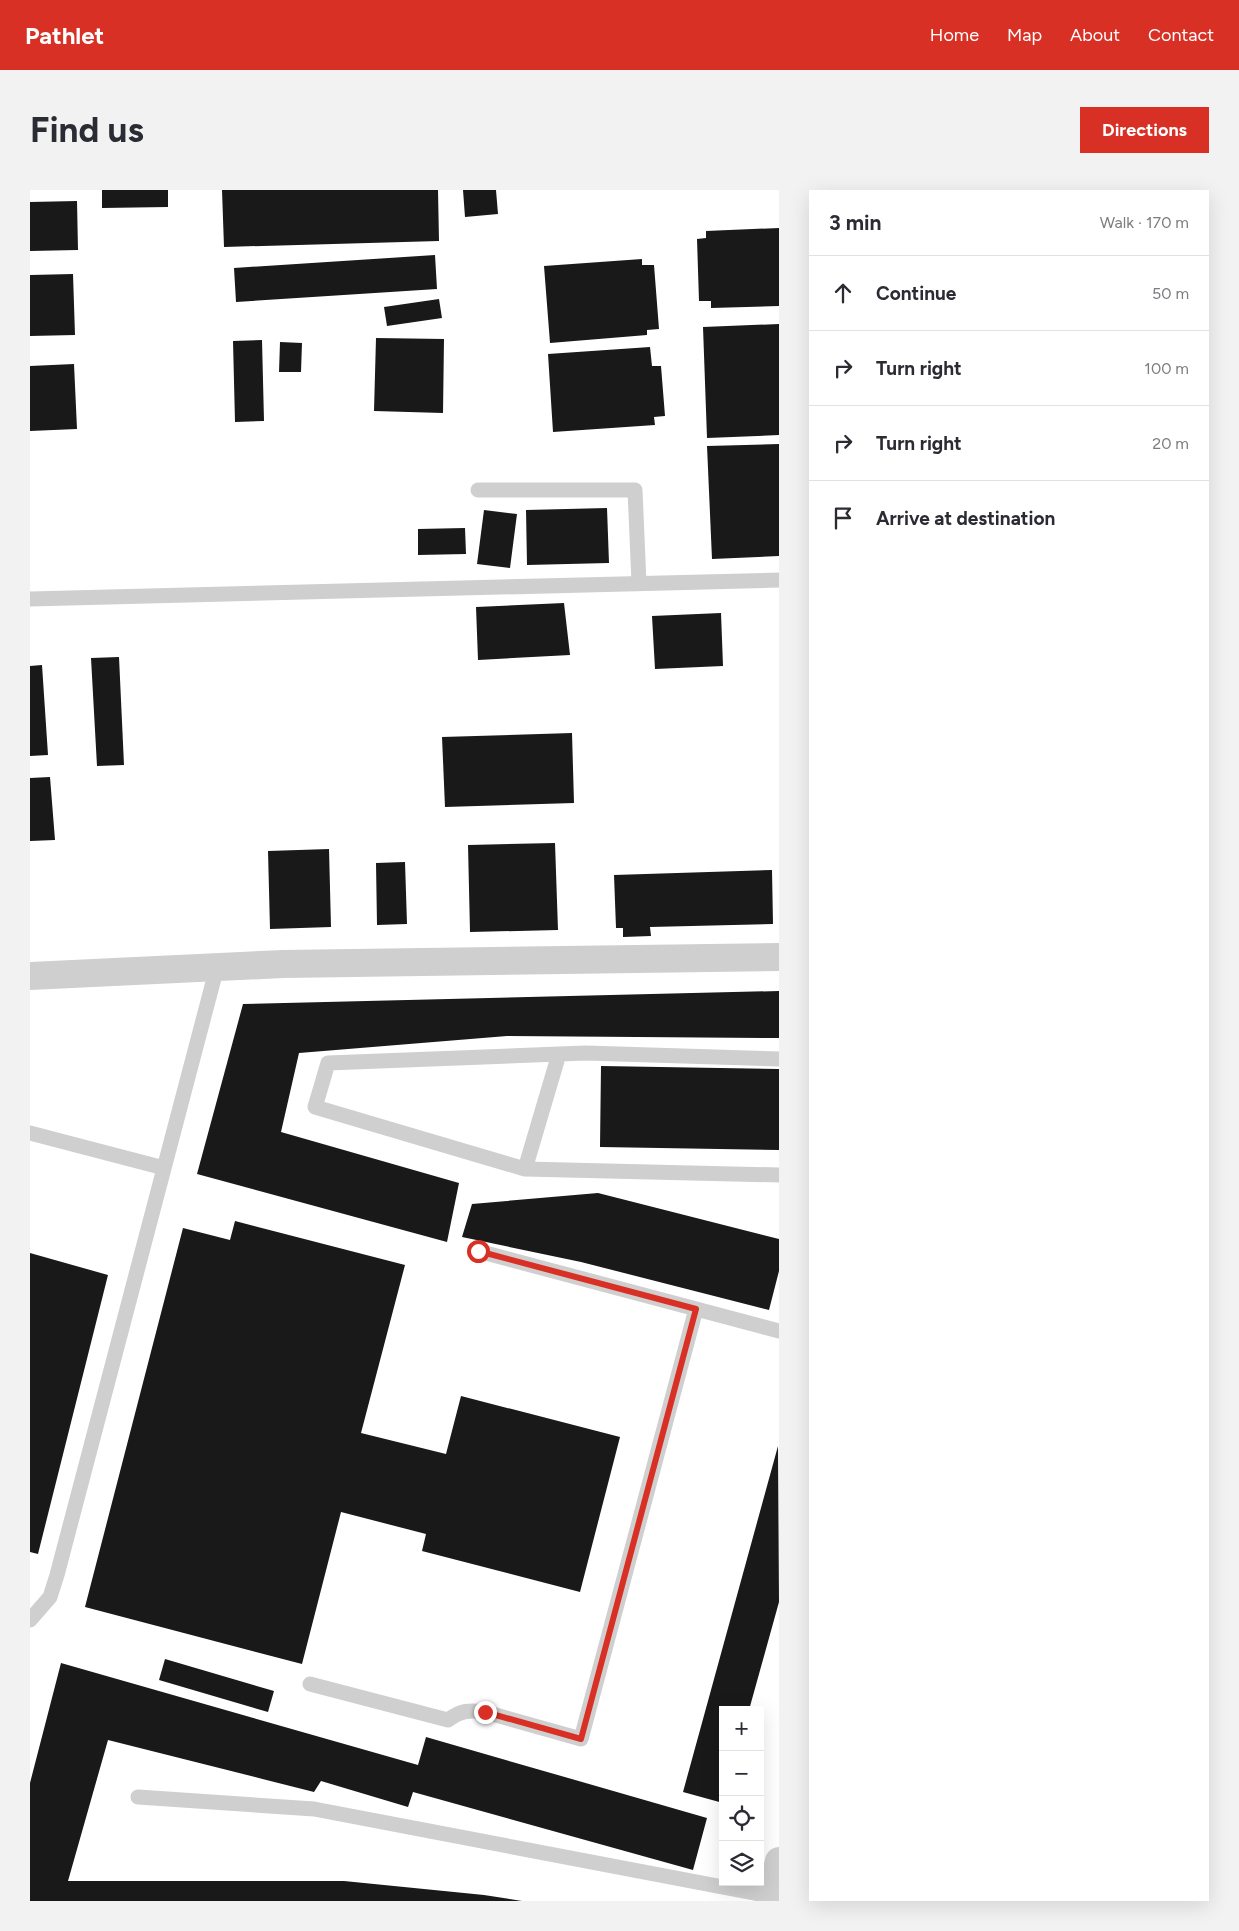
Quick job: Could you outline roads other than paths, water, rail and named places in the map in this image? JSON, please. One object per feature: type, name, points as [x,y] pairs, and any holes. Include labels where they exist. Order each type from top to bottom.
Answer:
[{"type":"street","points":[[30,976],[283,964],[779,957]]},
{"type":"street","points":[[769,1899],[779,1861]]},
{"type":"lane","points":[[478,490],[634,490],[639,583]]},
{"type":"lane","points":[[30,599],[779,580]]},
{"type":"lane","points":[[30,1620],[50,1597],[57,1575],[217,967]]},
{"type":"lane","points":[[779,1059],[586,1052],[328,1063],[315,1107],[525,1169],[779,1175]]},
{"type":"lane","points":[[525,1169],[559,1054]]},
{"type":"lane","points":[[30,1133],[164,1168]]},
{"type":"lane","points":[[478,1251],[779,1331]]},
{"type":"lane","points":[[310,1684],[448,1720],[464,1711],[485,1712],[581,1739],[696,1309]]},
{"type":"lane","points":[[138,1797],[314,1809],[769,1899]]}]
